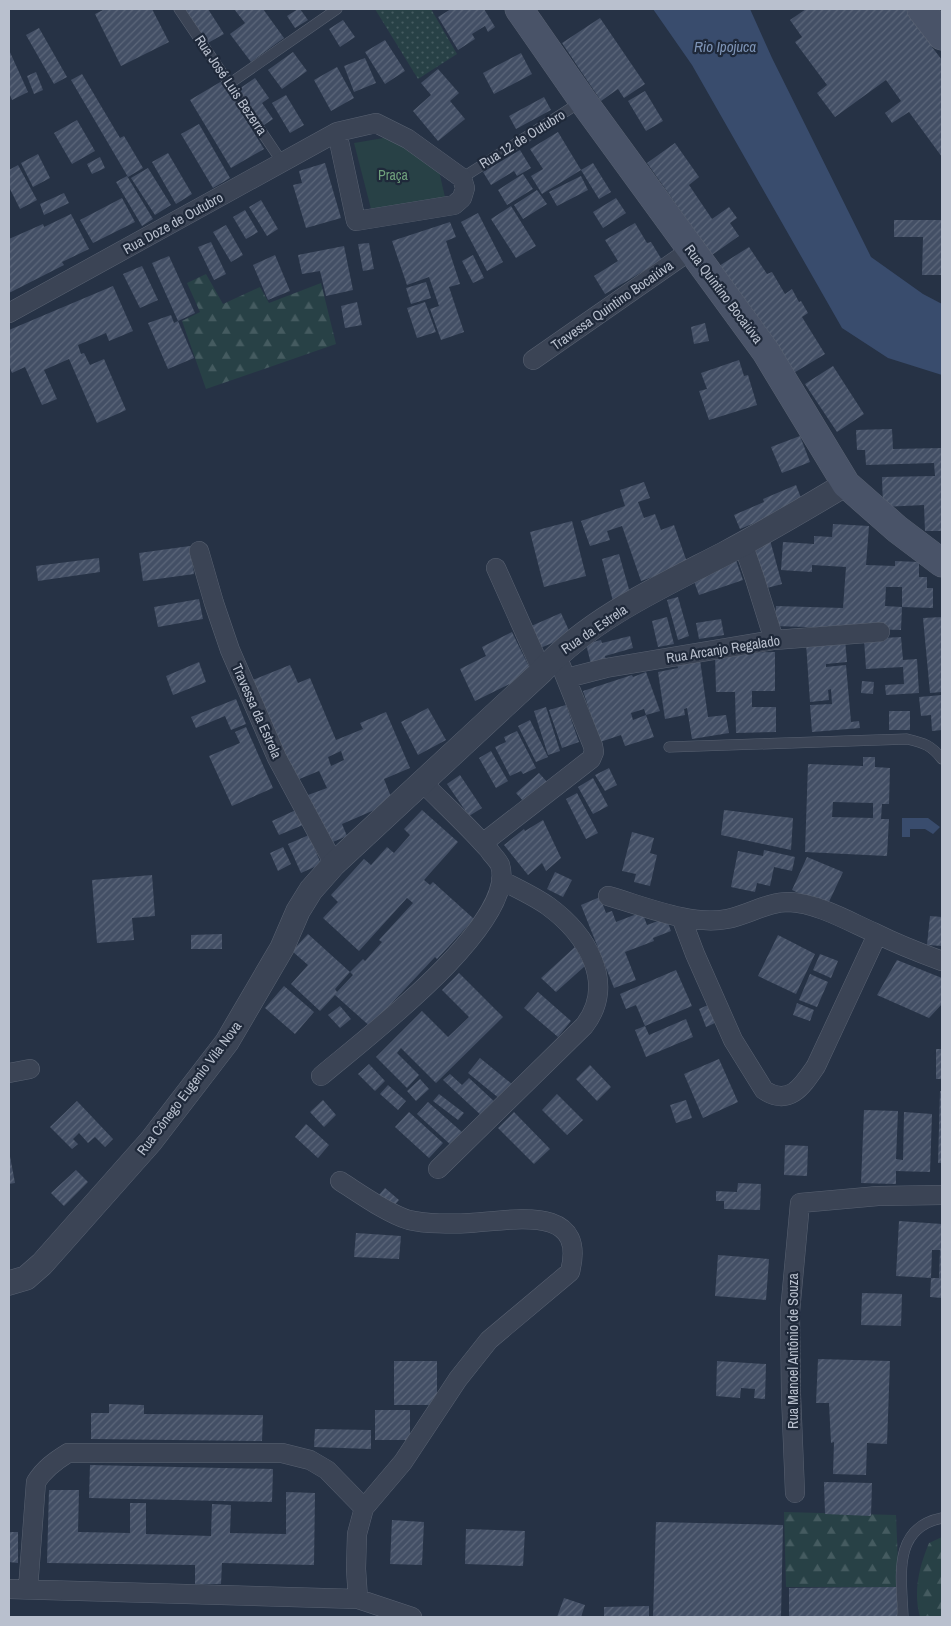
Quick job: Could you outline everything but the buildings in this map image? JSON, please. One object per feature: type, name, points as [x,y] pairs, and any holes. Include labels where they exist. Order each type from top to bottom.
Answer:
[{"type":"main road","name":"Rua Quintino Bocaiúva","points":[[519,9],[583,101],[766,352],[846,484],[897,529],[942,563]]},
{"type":"main road","points":[[922,9],[942,36]]},
{"type":"street","name":"Rua Doze de Outubro","points":[[9,313],[337,132],[376,123],[408,139],[462,178]]},
{"type":"street","points":[[337,132],[356,221],[454,205],[462,198],[465,188],[462,178]]},
{"type":"street","name":"Travessa Quintino Bocaiúva","points":[[533,360],[691,250]]},
{"type":"street","name":"Rua da Estrela","points":[[334,864],[549,664],[585,633],[646,595],[743,544],[846,484]]},
{"type":"street","points":[[743,544],[756,579],[774,640]]},
{"type":"street","name":"Travessa da Estrela","points":[[199,551],[230,650],[278,758],[334,864]]},
{"type":"street","points":[[483,844],[591,759],[594,752],[566,678],[549,664],[496,568]]},
{"type":"street","name":"Rua Arcanjo Regalado","points":[[566,678],[614,667],[774,640],[880,632]]},
{"type":"street","points":[[321,1076],[415,996],[460,953],[484,921],[499,893],[501,880],[500,865],[483,844],[422,782]]},
{"type":"street","name":"Rua Cônego Eugenio Vila Nova","points":[[9,1283],[26,1278],[42,1264],[151,1141],[227,1042],[282,948],[298,911],[311,890],[334,864]]},
{"type":"street","points":[[438,1170],[584,1026],[590,1019],[597,1000],[599,980],[593,960],[583,940],[566,921],[546,905],[501,880]]},
{"type":"street","points":[[608,896],[681,918],[705,920],[725,920],[774,904],[789,902],[801,904],[826,912],[942,961]]},
{"type":"street","points":[[681,918],[733,1040],[764,1090],[779,1096],[787,1096],[796,1091],[804,1084],[816,1066],[877,935]]},
{"type":"street","points":[[9,1073],[30,1069]]},
{"type":"street","points":[[340,1180],[385,1208],[409,1220],[468,1223],[534,1218],[547,1221],[559,1226],[569,1237],[573,1261],[570,1272],[560,1282],[489,1340],[458,1379],[403,1462],[364,1508],[357,1534],[356,1569],[358,1598]]},
{"type":"street","name":"Rua Manoel Antônio de Souza","points":[[795,1493],[790,1312],[800,1203],[878,1196],[942,1195]]},
{"type":"street","points":[[28,1590],[36,1482],[42,1473],[55,1461],[68,1453],[282,1453],[310,1460],[327,1470],[364,1508]]},
{"type":"street","points":[[9,1589],[358,1598],[412,1617]]},
{"type":"lane","name":"Rua José Luis Bezerra","points":[[179,9],[282,162]]},
{"type":"lane","points":[[229,84],[336,9]]},
{"type":"lane","name":"Rua 12 de Outubro","points":[[462,178],[583,101]]},
{"type":"lane","points":[[669,747],[907,739],[923,742],[934,749],[942,759]]},
{"type":"lane","points":[[902,1617],[901,1564],[907,1541],[919,1528],[942,1518]]},
{"type":"green space","points":[[375,9],[431,9],[457,54],[418,79]]},
{"type":"green space","name":"Praça","points":[[389,137],[439,171],[445,197],[371,209],[354,143]]},
{"type":"green space","points":[[206,274],[223,304],[260,287],[269,303],[321,283],[336,344],[206,389],[182,321],[200,312],[187,283]]},
{"type":"green space","points":[[784,1512],[896,1515],[899,1587],[786,1587]]},
{"type":"green space","points":[[942,1537],[942,1617],[920,1617],[917,1589],[922,1561],[929,1543]]},
{"type":"water","name":"Rio Ipojuca","points":[[653,9],[750,9],[772,58],[871,257],[923,294],[942,304],[942,375],[888,358],[842,328],[692,65]]},
{"type":"water","points":[[902,818],[928,818],[940,827],[933,834],[925,829],[910,829],[910,837],[902,837]]}]
